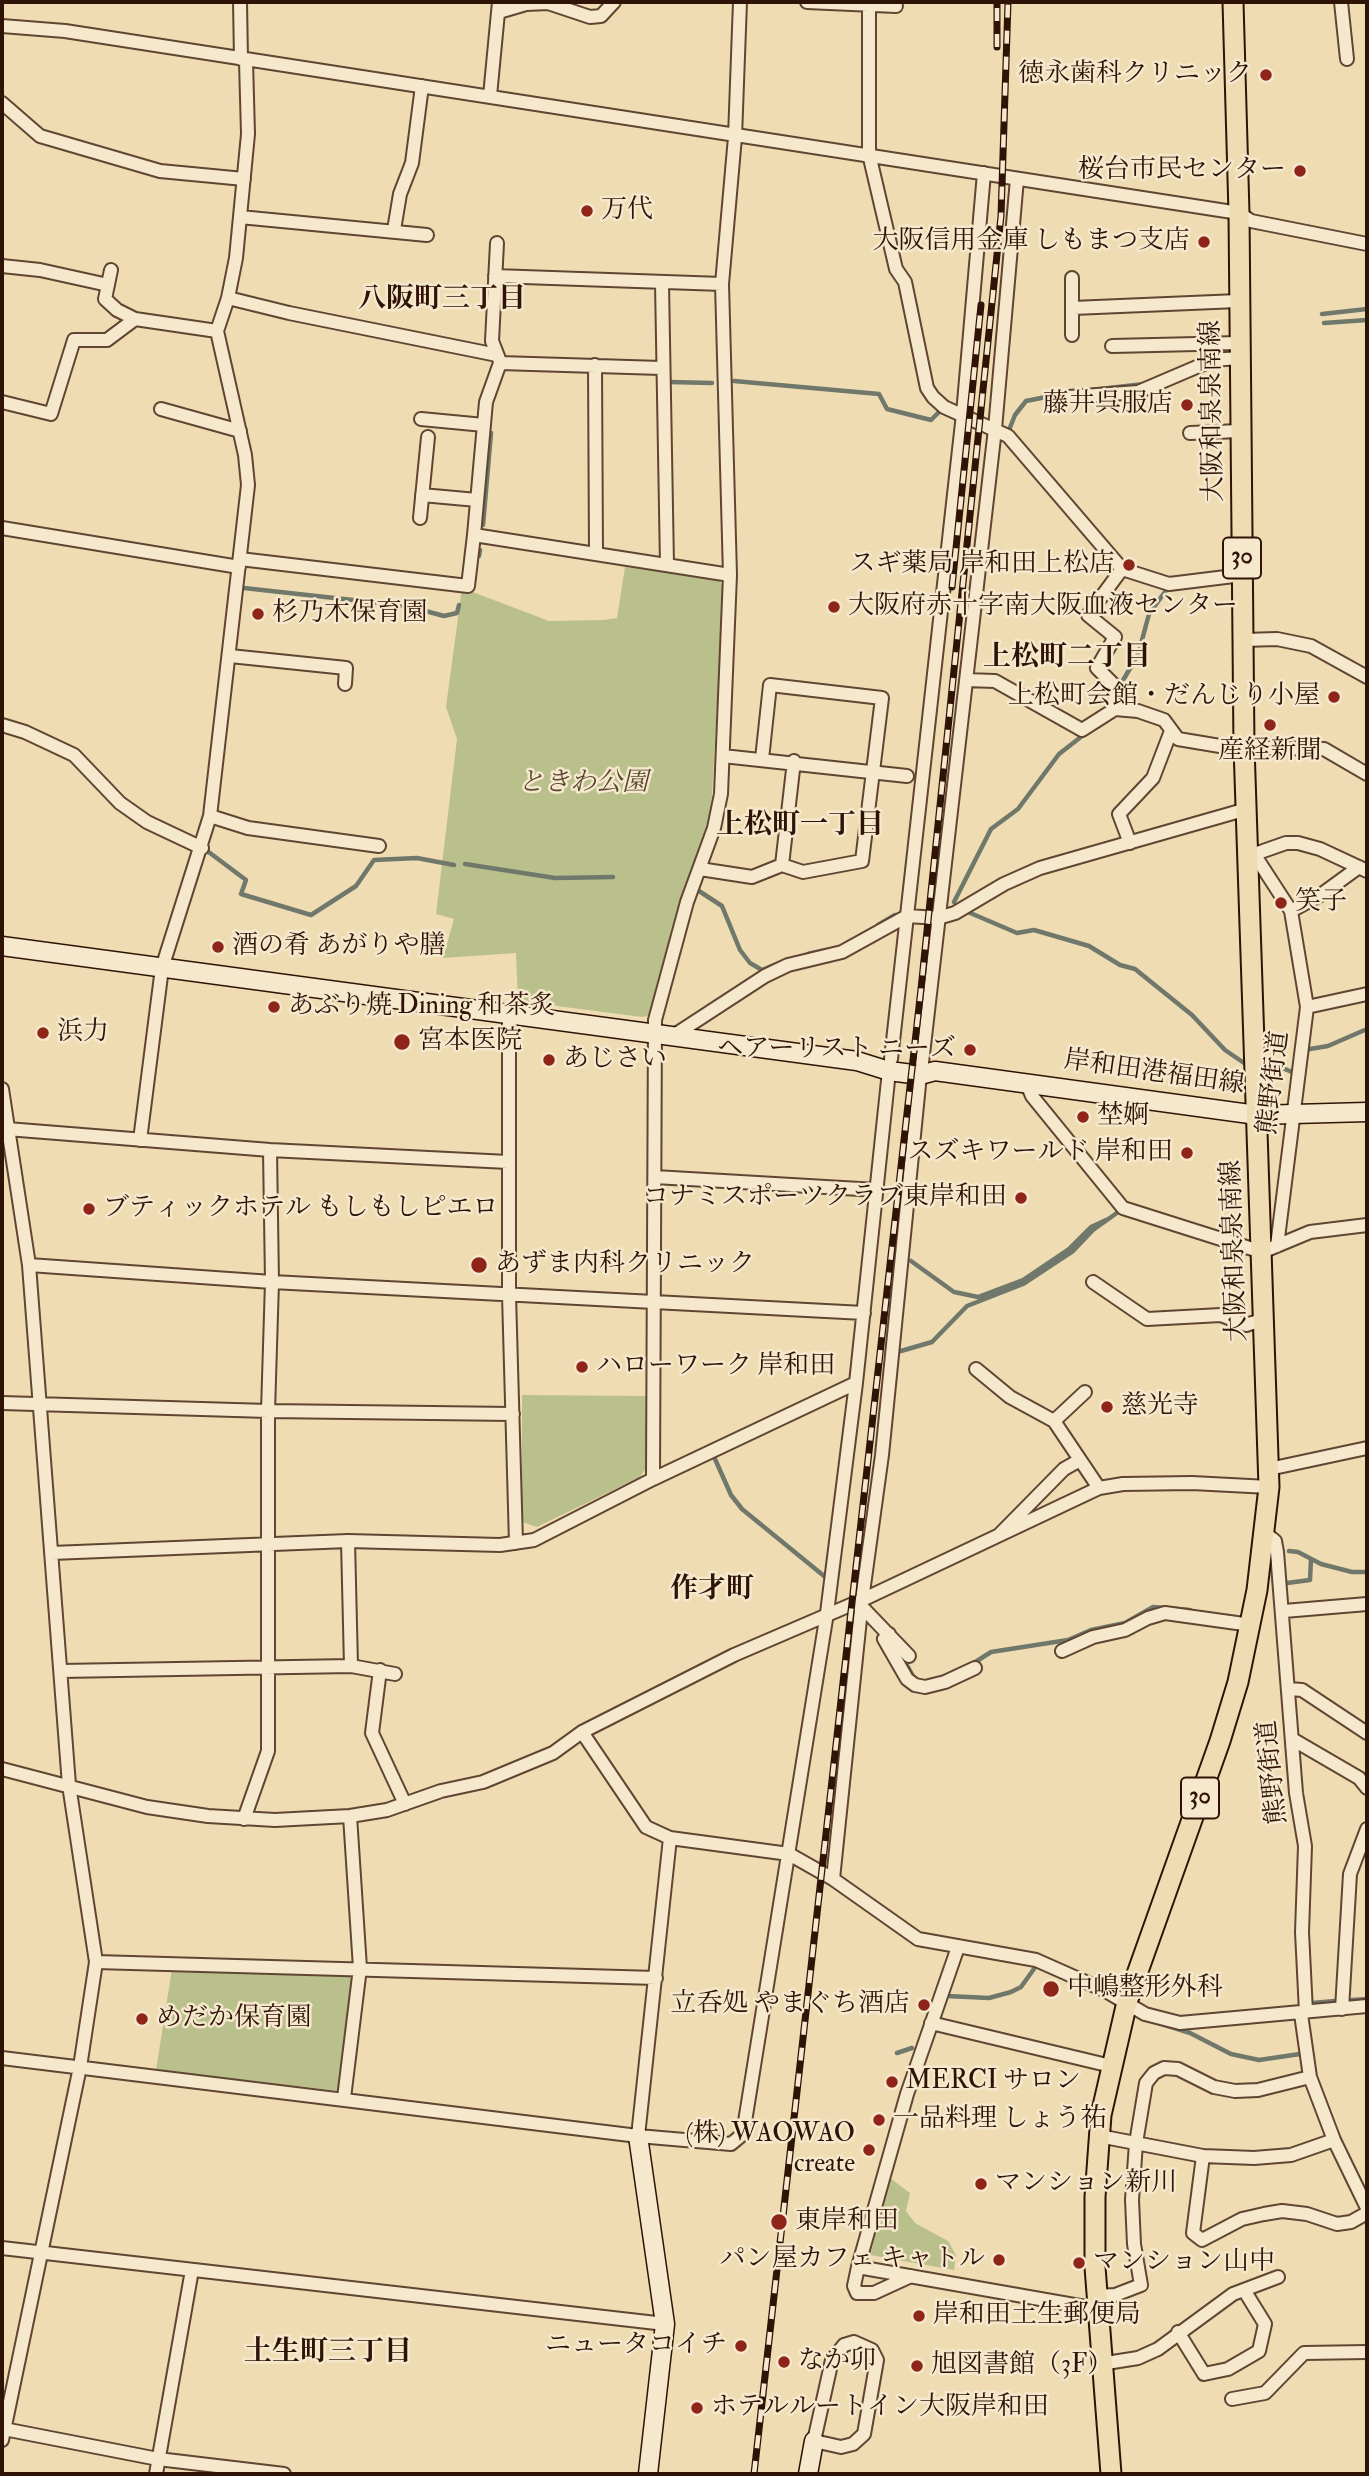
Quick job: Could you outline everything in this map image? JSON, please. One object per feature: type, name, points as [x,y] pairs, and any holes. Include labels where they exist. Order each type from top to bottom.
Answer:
[{"type":"main road","name":"大阪和泉泉南線","points":[[1111,2474],[1097,2303],[1095,2197],[1099,2136],[1111,2066],[1127,2002],[1220,1741],[1251,1625],[1265,1533],[1269,1478],[1265,1318],[1270,1249],[1257,1115],[1251,855],[1244,747],[1239,213],[1233,2]]},
{"type":"street","points":[[140,1140],[162,968],[210,817],[248,485],[240,431],[217,331],[228,298],[240,217],[248,134],[240,2]]},
{"type":"street","points":[[490,96],[499,7],[548,3],[590,17],[601,16],[614,2]]},
{"type":"street","points":[[653,1479],[654,1033],[676,941],[716,817],[723,756],[730,575],[722,284],[735,137],[740,2]]},
{"type":"street","points":[[807,2],[869,7],[895,6]]},
{"type":"street","points":[[1341,2],[1347,59]]},
{"type":"street","points":[[869,7],[869,154],[896,269],[905,282],[928,388],[944,407],[1008,436],[1122,569],[1170,584],[1242,575]]},
{"type":"street","points":[[2,26],[65,31],[490,96],[735,137],[869,154],[1239,213],[1251,221],[1367,244]]},
{"type":"street","points":[[394,230],[400,194],[412,163],[422,86]]},
{"type":"street","points":[[2,103],[40,136],[159,170],[244,179]]},
{"type":"street","points":[[2,2058],[638,2136],[731,2144],[743,2134],[827,1613],[856,1383],[963,414],[984,173]]},
{"type":"street","points":[[833,1880],[862,1604],[883,1455],[926,1070],[938,918],[995,429],[1017,179]]},
{"type":"street","points":[[240,217],[427,234]]},
{"type":"street","points":[[2,528],[239,563],[468,586],[486,402],[499,359],[492,341],[497,243]]},
{"type":"street","points":[[2,266],[40,270],[108,285]]},
{"type":"street","points":[[111,270],[105,299],[135,319],[217,331]]},
{"type":"street","points":[[495,276],[722,284]]},
{"type":"street","points":[[1072,278],[1073,335]]},
{"type":"street","points":[[662,283],[667,565]]},
{"type":"street","points":[[228,298],[499,359],[662,368]]},
{"type":"street","points":[[1073,308],[1238,301]]},
{"type":"street","points":[[2,402],[51,414],[74,340],[107,340],[135,319]]},
{"type":"street","points":[[1112,345],[1239,350]]},
{"type":"street","points":[[1069,397],[1138,392],[1239,350]]},
{"type":"street","points":[[595,365],[596,554]]},
{"type":"street","points":[[161,409],[240,431]]},
{"type":"street","points":[[421,419],[444,415],[484,425]]},
{"type":"street","points":[[1190,433],[1240,431]]},
{"type":"street","points":[[420,519],[431,446]]},
{"type":"street","points":[[422,495],[477,500]]},
{"type":"street","points":[[474,535],[730,575]]},
{"type":"street","points":[[1115,709],[1115,685],[1097,668],[1115,637],[1088,615],[1122,569]]},
{"type":"street","points":[[1244,639],[1277,639],[1311,646],[1367,677]]},
{"type":"street","points":[[230,656],[346,668],[345,684]]},
{"type":"street","points":[[966,680],[995,681],[1082,730],[1115,709],[1138,711],[1164,720],[1178,739],[1244,747],[1324,749],[1367,774]]},
{"type":"street","points":[[700,869],[752,877],[782,865],[803,872],[862,861],[881,698],[770,685],[762,759]]},
{"type":"street","points":[[2,726],[25,732],[74,755],[120,803],[147,822],[202,848]]},
{"type":"street","points":[[1130,843],[1119,814],[1153,778],[1171,731]]},
{"type":"street","points":[[723,756],[794,761],[907,776]]},
{"type":"street","points":[[782,865],[794,761]]},
{"type":"street","points":[[673,1035],[765,976],[788,965],[842,953],[906,915],[938,918],[955,913],[1004,884],[1040,868],[1247,809]]},
{"type":"street","points":[[210,817],[248,828],[379,846]]},
{"type":"street","points":[[1251,855],[1298,843],[1364,867]]},
{"type":"street","name":"熊野街道","points":[[1251,855],[1292,911],[1307,1007],[1294,1114],[1270,1249]]},
{"type":"street","points":[[1292,911],[1364,867]]},
{"type":"street","name":"岸和田港福田線","points":[[2,946],[1257,1115],[1367,1112]]},
{"type":"street","points":[[1307,1007],[1367,994]]},
{"type":"street","points":[[509,1013],[509,1295],[516,1544]]},
{"type":"street","points":[[1027,1084],[1032,1096],[1123,1208],[1270,1249],[1310,1232],[1367,1225]]},
{"type":"street","points":[[2,1089],[29,1265],[37,1403],[52,1553],[69,1785],[96,1962],[80,2067],[3,2435],[158,2459],[284,2474]]},
{"type":"street","points":[[7,1129],[270,1150],[508,1162]]},
{"type":"street","points":[[244,1819],[268,1751],[268,1411],[272,1282],[270,1150]]},
{"type":"street","points":[[655,1177],[877,1190]]},
{"type":"street","points":[[29,1265],[272,1282],[864,1313]]},
{"type":"street","points":[[1093,1282],[1147,1319],[1221,1315],[1247,1325],[1265,1318]]},
{"type":"street","points":[[976,1369],[1010,1397],[1054,1421],[1099,1488]]},
{"type":"street","points":[[52,1553],[348,1541],[516,1544],[534,1541],[653,1479],[856,1383]]},
{"type":"street","points":[[1054,1421],[1085,1392]]},
{"type":"street","points":[[2,1403],[513,1415]]},
{"type":"street","points":[[2,1769],[148,1807],[244,1819],[350,1816],[405,1804],[441,1791],[483,1782],[553,1753],[582,1732],[734,1655],[827,1613],[862,1604],[1099,1488],[1123,1484],[1269,1478],[1367,1448]]},
{"type":"street","points":[[997,1536],[1063,1469],[1080,1460]]},
{"type":"street","name":"熊野街道","points":[[1265,1533],[1275,1541],[1284,1611],[1296,1793],[1305,1846],[1303,2013],[1310,2077],[1334,2140],[1367,2210]]},
{"type":"street","points":[[348,1541],[351,1667]]},
{"type":"street","points":[[862,1604],[887,1637],[907,1679],[915,1685],[925,1687],[945,1682],[975,1668]]},
{"type":"street","points":[[1284,1611],[1367,1604]]},
{"type":"street","points":[[1062,1651],[1093,1637],[1125,1630],[1165,1613],[1251,1625]]},
{"type":"street","points":[[887,1637],[909,1656]]},
{"type":"street","points":[[61,1671],[266,1666],[351,1667],[395,1674]]},
{"type":"street","points":[[380,1670],[372,1733],[405,1804]]},
{"type":"street","points":[[1289,1689],[1302,1690],[1367,1733]]},
{"type":"street","points":[[582,1732],[646,1827],[670,1838],[789,1854],[833,1880],[918,1939],[1037,1960],[1127,2002],[1144,2014],[1180,2023],[1367,2007]]},
{"type":"street","points":[[1292,1739],[1359,1778],[1367,1788]]},
{"type":"street","points":[[344,2098],[360,1968],[350,1816]]},
{"type":"street","points":[[1342,2009],[1350,1874],[1367,1829]]},
{"type":"street","points":[[649,2474],[664,2324],[638,2136],[670,1838]]},
{"type":"street","points":[[911,2276],[899,2285],[863,2294],[857,2293],[854,2286],[883,2170],[958,1947]]},
{"type":"street","points":[[96,1962],[656,1978]]},
{"type":"street","points":[[931,2023],[1111,2066]]},
{"type":"street","points":[[858,2267],[1097,2303],[1141,2285],[1134,2244],[1132,2200],[1136,2143],[1146,2083],[1154,2073],[1164,2068],[1178,2069],[1214,2087],[1235,2091],[1258,2090],[1310,2077]]},
{"type":"street","points":[[1099,2136],[1203,2155],[1254,2158],[1291,2155],[1334,2140]]},
{"type":"street","points":[[1203,2155],[1193,2233],[1202,2240],[1242,2219],[1264,2214],[1282,2211],[1307,2214],[1337,2224],[1351,2222],[1367,2210]]},
{"type":"street","points":[[2,2248],[664,2324]]},
{"type":"street","points":[[156,2474],[192,2270]]},
{"type":"street","points":[[1100,2364],[1138,2358],[1158,2349],[1233,2294],[1278,2277]]},
{"type":"street","points":[[1178,2332],[1204,2374],[1228,2369],[1259,2351],[1265,2325],[1244,2290]]},
{"type":"street","points":[[808,2474],[814,2441],[832,2360],[844,2344],[864,2344],[877,2360],[864,2434],[853,2444],[841,2447],[814,2441]]},
{"type":"street","points":[[1232,2399],[1265,2393],[1304,2353],[1367,2353]]},
{"type":"green space","name":"ときわ公園","points":[[625,567],[718,579],[724,588],[711,812],[677,909],[648,1016],[642,1017],[518,1001],[516,953],[443,958],[454,919],[436,914],[457,739],[446,707],[462,588],[549,621],[604,620],[617,618]]},
{"type":"green space","points":[[522,1395],[647,1396],[647,1467],[640,1477],[537,1527],[522,1522]]},
{"type":"green space","points":[[172,1969],[356,1975],[340,2091],[156,2070]]},
{"type":"green space","points":[[890,2178],[910,2193],[906,2211],[915,2223],[948,2241],[956,2255],[954,2270],[870,2255]]},
{"type":"waterway","points":[[1322,314],[1367,309]]},
{"type":"waterway","points":[[1324,323],[1367,320]]},
{"type":"waterway","points":[[734,381],[879,394],[887,409],[931,420],[941,410]]},
{"type":"waterway","points":[[669,382],[712,383]]},
{"type":"waterway","points":[[1100,389],[1144,384]]},
{"type":"waterway","points":[[1009,430],[1015,415],[1026,401],[1071,392]]},
{"type":"waterway","points":[[483,525],[491,433]]},
{"type":"waterway","points":[[479,556],[480,550]]},
{"type":"waterway","points":[[244,588],[407,606],[444,616],[457,613],[459,605]]},
{"type":"waterway","points":[[1119,687],[1138,655],[1149,614],[1167,589]]},
{"type":"waterway","points":[[954,902],[991,829],[1018,809],[1059,754],[1086,733]]},
{"type":"waterway","points":[[206,850],[246,880],[241,894],[311,915],[356,886],[374,860],[417,858],[454,865]]},
{"type":"waterway","points":[[465,864],[555,878],[613,877]]},
{"type":"waterway","points":[[699,891],[722,906],[740,950],[750,963],[762,970],[779,963]]},
{"type":"waterway","points":[[968,912],[1017,933],[1034,930],[1089,946],[1120,965],[1135,969],[1192,1015],[1225,1050],[1247,1065]]},
{"type":"waterway","points":[[878,925],[895,915]]},
{"type":"waterway","points":[[808,954],[826,950]]},
{"type":"waterway","points":[[1304,1050],[1328,1046],[1367,1029]]},
{"type":"waterway","points":[[1265,1065],[1276,1065],[1294,1073]]},
{"type":"waterway","points":[[901,1351],[932,1342],[967,1306],[1023,1284],[1073,1251],[1093,1230],[1121,1210]]},
{"type":"waterway","points":[[911,1261],[954,1292],[978,1297],[1023,1280],[1069,1249],[1091,1227],[1106,1220]]},
{"type":"waterway","points":[[715,1459],[731,1495],[742,1509],[824,1576]]},
{"type":"waterway","points":[[1289,1551],[1298,1552],[1321,1564],[1352,1572],[1367,1572]]},
{"type":"waterway","points":[[1287,1583],[1310,1580],[1311,1559]]},
{"type":"waterway","points":[[969,1666],[991,1652],[1068,1640],[1091,1630],[1125,1623],[1153,1607],[1190,1610]]},
{"type":"waterway","points":[[903,1658],[914,1678]]},
{"type":"waterway","points":[[947,1996],[989,1998],[1011,1992],[1021,1987],[1036,1966],[1041,1968]]},
{"type":"waterway","points":[[1352,2000],[1367,1999]]},
{"type":"waterway","points":[[1312,2003],[1335,2001]]},
{"type":"waterway","points":[[1159,2023],[1190,2033],[1231,2054],[1259,2060],[1300,2054]]},
{"type":"waterway","points":[[897,2053],[912,2048]]},
{"type":"railway","points":[[997,2],[997,47]]},
{"type":"railway","points":[[754,2474],[921,989],[1001,216],[1008,2]]},
{"type":"railway","points":[[952,587],[981,305]]},
{"type":"place","name":"徳永歯科クリニック","points":[[1266,75]]},
{"type":"place","name":"桜台市民センター","points":[[1300,171]]},
{"type":"place","name":"万代","points":[[587,211]]},
{"type":"place","name":"大阪信用金庫 しもまつ支店","points":[[1204,242]]},
{"type":"place","name":"藤井呉服店","points":[[1187,405]]},
{"type":"place","name":"スギ薬局 岸和田上松店","points":[[1129,565]]},
{"type":"place","name":"大阪府赤十字南大阪血液センター","points":[[834,607]]},
{"type":"place","name":"杉乃木保育園","points":[[258,614]]},
{"type":"place","name":"上松町会館・だんじり小屋","points":[[1334,697]]},
{"type":"place","name":"産経新聞","points":[[1270,725]]},
{"type":"place","name":"笑子","points":[[1281,903]]},
{"type":"place","name":"酒の肴 あがりや膳","points":[[218,947]]},
{"type":"place","name":"あぶり焼 Dining 和茶炙","points":[[274,1007]]},
{"type":"place","name":"浜力","points":[[43,1033]]},
{"type":"place","name":"宮本医院","points":[[402,1042]]},
{"type":"place","name":"ヘアーリスト ニーズ","points":[[970,1050]]},
{"type":"place","name":"あじさい","points":[[549,1060]]},
{"type":"place","name":"埜婀","points":[[1083,1117]]},
{"type":"place","name":"スズキワールド 岸和田","points":[[1187,1153]]},
{"type":"place","name":"コナミスポーツクラブ東岸和田","points":[[1021,1198]]},
{"type":"place","name":"ブティックホテル もしもしピエロ","points":[[89,1209]]},
{"type":"place","name":"あずま内科クリニック","points":[[479,1265]]},
{"type":"place","name":"ハローワーク 岸和田","points":[[582,1367]]},
{"type":"place","name":"慈光寺","points":[[1107,1407]]},
{"type":"place","name":"中嶋整形外科","points":[[1051,1989]]},
{"type":"place","name":"立呑処 やまぐち酒店","points":[[924,2005]]},
{"type":"place","name":"めだか保育園","points":[[142,2019]]},
{"type":"place","name":"MERCI サロン","points":[[892,2082]]},
{"type":"place","name":"一品料理 しょう祐","points":[[879,2120]]},
{"type":"place","name":"(株) WAOWAO create","points":[[869,2150]]},
{"type":"place","name":"マンション新川","points":[[981,2184]]},
{"type":"place","name":"東岸和田","points":[[779,2222]]},
{"type":"place","name":"パン屋カフェ キャトル","points":[[999,2260]]},
{"type":"place","name":"マンション山中","points":[[1079,2263]]},
{"type":"place","name":"岸和田土生郵便局","points":[[919,2316]]},
{"type":"place","name":"ニュータコイチ","points":[[741,2346]]},
{"type":"place","name":"なか卯","points":[[784,2362]]},
{"type":"place","name":"旭図書館（3F）","points":[[917,2366]]},
{"type":"place","name":"ホテルルートイン大阪岸和田","points":[[697,2408]]},
{"type":"district","name":"八阪町三丁目","points":[[442,301]]},
{"type":"district","name":"上松町二丁目","points":[[1067,659]]},
{"type":"district","name":"上松町一丁目","points":[[800,827]]},
{"type":"district","name":"作才町","points":[[712,1591]]},
{"type":"district","name":"土生町三丁目","points":[[328,2354]]}]
